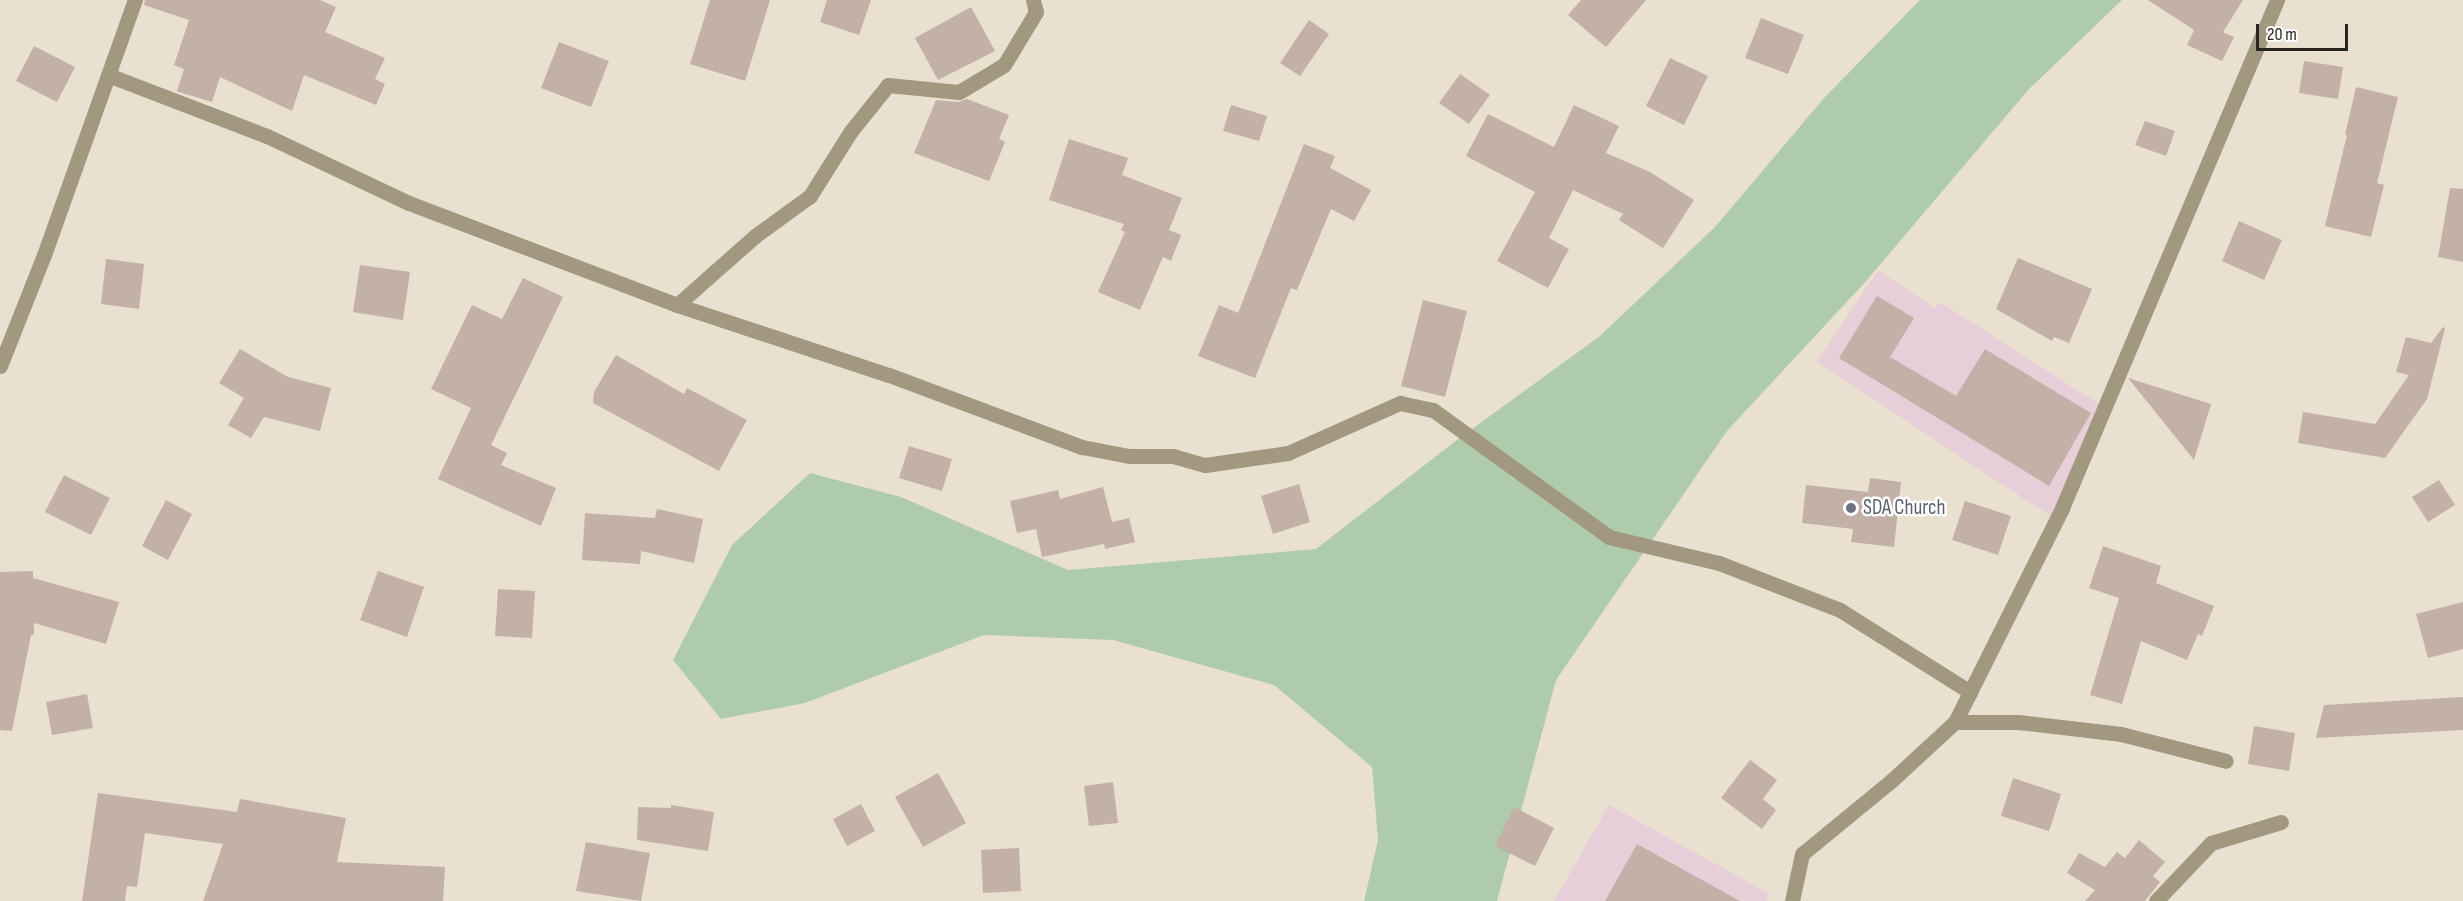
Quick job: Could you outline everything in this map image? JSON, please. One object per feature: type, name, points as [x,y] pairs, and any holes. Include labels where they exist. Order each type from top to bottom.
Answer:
[{"type":"street","points":[[0,366],[44,255],[135,0]]},
{"type":"street","points":[[677,305],[755,236],[810,196],[852,130],[888,85],[959,92],[1004,64],[1036,12],[1034,0]]},
{"type":"street","points":[[1792,901],[1803,854],[1892,781],[1955,722],[2062,508],[2277,0]]},
{"type":"street","points":[[108,75],[267,136],[409,203],[677,305],[890,375],[1082,447],[1129,456],[1173,456],[1205,465],[1288,453],[1400,404],[1433,410],[1609,537],[1719,563],[1840,610],[1970,692]]},
{"type":"street","points":[[1955,722],[2018,722],[2121,734],[2226,761]]},
{"type":"street","points":[[2156,901],[2211,843],[2281,822]]},
{"type":"shaded area","points":[[1878,270],[1935,308],[1940,302],[2102,406],[2058,521],[1817,362]]},
{"type":"shaded area","points":[[1609,805],[1770,894],[1766,901],[1554,901]]},
{"type":"green space","points":[[1920,0],[2122,0],[2029,89],[1867,280],[1727,431],[1556,680],[1497,901],[1364,901],[1378,840],[1372,767],[1274,685],[1113,640],[984,635],[805,703],[721,719],[673,660],[732,545],[810,473],[901,497],[1068,570],[1316,549],[1457,440],[1600,336],[1716,226],[1824,98]]},
{"type":"building","points":[[145,0],[320,0],[336,7],[325,32],[385,58],[375,79],[385,84],[376,105],[304,75],[292,111],[220,77],[212,102],[179,92],[177,91],[184,69],[174,65],[189,20],[144,5]]},
{"type":"building","points":[[710,0],[770,0],[745,81],[690,64]]},
{"type":"building","points":[[827,0],[871,0],[859,35],[820,22]]},
{"type":"building","points":[[1581,0],[1646,0],[1606,47],[1568,15]]},
{"type":"building","points":[[2148,0],[2243,0],[2223,32],[2234,37],[2222,61],[2187,45],[2194,30]]},
{"type":"building","points":[[971,7],[995,51],[938,80],[915,38]]},
{"type":"building","points":[[1761,18],[1804,35],[1788,74],[1745,58]]},
{"type":"building","points":[[1309,20],[1329,34],[1300,76],[1280,63]]},
{"type":"building","points":[[559,42],[609,61],[591,107],[541,88]]},
{"type":"building","points":[[34,46],[75,67],[57,102],[16,81]]},
{"type":"building","points":[[1670,58],[1708,76],[1684,125],[1646,106]]},
{"type":"building","points":[[2304,61],[2343,67],[2338,99],[2299,93]]},
{"type":"building","points":[[1460,74],[1490,95],[1469,124],[1439,103]]},
{"type":"building","points":[[2356,87],[2398,97],[2377,183],[2384,185],[2371,237],[2325,226]]},
{"type":"building","points":[[967,99],[1009,115],[999,139],[1005,142],[989,181],[914,153],[936,100],[958,102]]},
{"type":"building","points":[[1231,105],[1267,116],[1259,141],[1223,131]]},
{"type":"building","points":[[1574,105],[1619,126],[1606,153],[1650,172],[1694,200],[1663,248],[1619,220],[1623,214],[1573,190],[1549,238],[1569,249],[1548,288],[1497,261],[1535,192],[1466,156],[1488,114],[1554,147]]},
{"type":"building","points":[[2145,121],[2175,131],[2166,156],[2135,145]]},
{"type":"building","points":[[1069,139],[1128,158],[1122,175],[1182,198],[1169,230],[1181,235],[1171,261],[1163,257],[1140,310],[1098,292],[1125,232],[1121,230],[1124,224],[1049,200]]},
{"type":"building","points":[[1304,144],[1335,156],[1330,168],[1371,190],[1354,221],[1331,209],[1297,290],[1291,288],[1255,378],[1198,356],[1219,305],[1238,313]]},
{"type":"building","points":[[2450,188],[2463,189],[2463,262],[2438,257]]},
{"type":"building","points":[[2239,221],[2282,240],[2264,280],[2222,261]]},
{"type":"building","points":[[2018,258],[2092,289],[2069,343],[2054,337],[2052,341],[1996,309]]},
{"type":"building","points":[[106,259],[144,264],[139,309],[101,304]]},
{"type":"building","points":[[360,265],[410,272],[403,320],[353,312]]},
{"type":"building","points":[[523,278],[563,297],[491,445],[507,453],[501,465],[556,488],[541,526],[438,479],[471,408],[431,389],[472,305],[502,319]]},
{"type":"building","points":[[1877,296],[1914,318],[1890,357],[1956,396],[1985,349],[2091,413],[2049,486],[1839,358]]},
{"type":"building","points":[[1423,300],[1467,311],[1445,397],[1401,386]]},
{"type":"building","points":[[2443,327],[2445,328],[2427,399],[2385,458],[2298,443],[2303,412],[2375,424],[2409,375],[2396,372],[2406,337],[2431,343]]},
{"type":"building","points":[[240,349],[288,377],[331,388],[320,431],[264,417],[251,438],[228,425],[244,398],[219,383]]},
{"type":"building","points":[[616,355],[684,394],[687,388],[747,420],[719,471],[593,403],[594,392]]},
{"type":"building","points":[[2128,378],[2211,404],[2194,460]]},
{"type":"building","points":[[909,446],[952,459],[942,491],[899,478]]},
{"type":"building","points":[[64,475],[110,498],[91,535],[45,512]]},
{"type":"building","name":"SDA Church","points":[[1870,478],[1901,482],[1894,547],[1851,542],[1853,529],[1802,523],[1806,485],[1868,492]]},
{"type":"building","points":[[2439,480],[2455,505],[2428,522],[2412,497]]},
{"type":"building","points":[[1299,484],[1310,522],[1273,534],[1261,496]]},
{"type":"building","points":[[1103,487],[1112,522],[1129,518],[1135,542],[1105,549],[1104,544],[1042,557],[1036,529],[1017,533],[1010,501],[1058,490],[1060,499]]},
{"type":"building","points":[[166,500],[192,514],[168,560],[142,546]]},
{"type":"building","points":[[1965,501],[2011,516],[1998,555],[1952,540]]},
{"type":"building","points":[[657,509],[703,519],[694,563],[641,551],[640,564],[582,560],[585,513],[655,518]]},
{"type":"building","points":[[2103,546],[2161,566],[2156,583],[2214,606],[2202,636],[2198,634],[2187,660],[2141,641],[2122,704],[2090,695],[2119,598],[2089,588]]},
{"type":"building","points":[[33,571],[33,578],[119,602],[106,644],[34,623],[34,635],[31,635],[12,731],[0,730],[0,572]]},
{"type":"building","points":[[378,571],[424,587],[407,637],[360,620]]},
{"type":"building","points":[[498,589],[535,591],[532,638],[495,636]]},
{"type":"building","points":[[2463,602],[2463,649],[2428,658],[2416,614]]},
{"type":"building","points":[[87,694],[93,728],[52,735],[46,702]]},
{"type":"building","points":[[2463,697],[2463,730],[2316,738],[2324,705]]},
{"type":"building","points":[[2254,726],[2295,733],[2289,771],[2248,764]]},
{"type":"building","points":[[1750,760],[1777,780],[1763,799],[1776,810],[1762,829],[1721,798]]},
{"type":"building","points":[[938,773],[966,823],[923,847],[895,797]]},
{"type":"building","points":[[2013,778],[2061,794],[2049,831],[2001,816]]},
{"type":"building","points":[[1113,782],[1118,823],[1089,826],[1084,786]]},
{"type":"building","points":[[98,793],[237,812],[240,799],[346,818],[337,862],[445,867],[443,901],[203,901],[223,844],[145,833],[137,887],[127,886],[125,901],[82,901]]},
{"type":"building","points":[[861,804],[875,831],[847,846],[833,819]]},
{"type":"building","points":[[671,805],[714,812],[708,851],[637,840],[638,807],[671,808]]},
{"type":"building","points":[[1514,807],[1554,828],[1535,866],[1495,846]]},
{"type":"building","points":[[2139,840],[2165,862],[2153,876],[2160,882],[2145,901],[2085,901],[2095,890],[2067,873],[2079,853],[2105,867],[2117,852],[2125,858]]},
{"type":"building","points":[[586,842],[650,853],[641,901],[576,891]]},
{"type":"building","points":[[1637,844],[1740,901],[1605,901]]},
{"type":"building","points":[[1019,848],[1021,891],[983,893],[981,850]]},
{"type":"place","name":"SDA Church","points":[[1851,508]]}]
